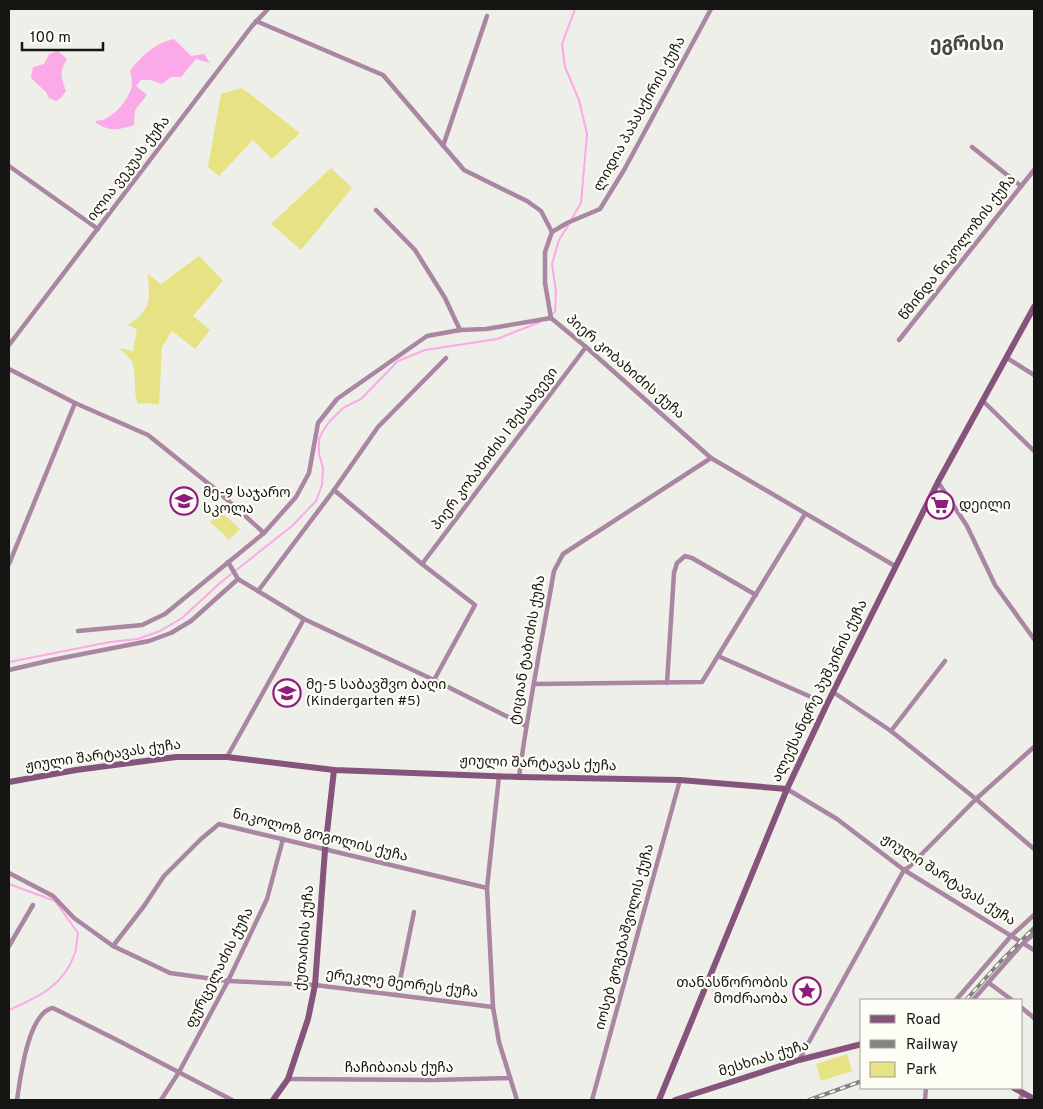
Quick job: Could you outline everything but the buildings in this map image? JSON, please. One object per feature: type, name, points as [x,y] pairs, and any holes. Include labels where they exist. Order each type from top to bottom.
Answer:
[{"type":"street","name":"ილია ვეკუას ქუჩა","points":[[10,341],[98,229],[256,21],[268,9]]},
{"type":"street","name":"ლიდია პაპასქირის ქუჩა","points":[[552,232],[566,222],[600,209],[624,170],[711,9]]},
{"type":"street","points":[[443,146],[487,16]]},
{"type":"street","points":[[256,21],[383,76],[464,170],[527,200],[541,211],[552,232],[545,252],[545,283],[550,318]]},
{"type":"street","points":[[972,147],[1021,186]]},
{"type":"street","points":[[9,166],[98,229]]},
{"type":"street","name":"წმინდა ნიკოლოზის ქუჩა","points":[[899,340],[1034,170]]},
{"type":"street","points":[[376,210],[415,250],[445,298],[460,330]]},
{"type":"street","name":"ალექსანდრე პუშკინის ქუჩა","points":[[659,1100],[787,789],[827,704],[938,482],[1034,307]]},
{"type":"street","name":"პიერ კობახიძის ქუჩა","points":[[78,630],[142,625],[165,614],[264,533],[296,497],[309,473],[318,423],[337,400],[427,336],[460,330],[486,329],[550,318],[586,347],[711,458],[895,566]]},
{"type":"street","name":"პიერ კობახიძის I შესახვევი","points":[[422,564],[586,347]]},
{"type":"street","points":[[258,592],[378,427],[446,358]]},
{"type":"street","points":[[1006,358],[1034,375]]},
{"type":"street","points":[[9,369],[75,403],[148,436],[214,488],[264,533]]},
{"type":"street","points":[[983,401],[1034,451]]},
{"type":"street","points":[[9,564],[75,403]]},
{"type":"street","name":"ტიციან ტაბიძის ქუჩა","points":[[519,777],[526,726],[554,571],[564,554],[711,458]]},
{"type":"street","points":[[938,482],[967,526],[995,585],[1034,639]]},
{"type":"street","points":[[334,490],[422,564],[475,605],[434,680]]},
{"type":"street","points":[[535,684],[702,682],[805,514]]},
{"type":"street","points":[[668,683],[676,563],[685,556],[692,558],[756,595]]},
{"type":"street","points":[[228,562],[238,578],[304,619],[526,726]]},
{"type":"street","points":[[9,670],[149,641],[191,621],[238,578]]},
{"type":"street","points":[[227,757],[304,619]]},
{"type":"street","points":[[718,656],[827,704]]},
{"type":"street","points":[[891,731],[945,662]]},
{"type":"street","points":[[833,692],[891,731],[976,799],[1034,849]]},
{"type":"street","points":[[799,1060],[904,870],[909,868],[976,799],[1034,747]]},
{"type":"street","name":"ჟიული შარტავას ქუჩა","points":[[9,782],[76,770],[176,757],[227,757],[334,770],[519,777],[680,780],[787,789],[836,818],[904,870],[1034,950]]},
{"type":"street","name":"ქუთაისის ქუჩა","points":[[274,1100],[288,1079],[308,1019],[315,985],[325,850],[334,770]]},
{"type":"street","points":[[499,776],[488,888],[493,1007],[499,1042],[517,1100]]},
{"type":"street","name":"იოსებ გოგებაშვილის ქუჩა","points":[[592,1100],[680,780]]},
{"type":"street","name":"ნიკოლოზ გოგოლის ქუჩა","points":[[113,946],[144,906],[164,876],[216,826],[223,824],[488,888]]},
{"type":"street","name":"ფურცელაძის ქუჩა","points":[[161,1100],[180,1072],[228,981],[267,900],[283,839]]},
{"type":"street","name":"ერეკლე მეორეს ქუჩა","points":[[9,873],[53,896],[74,918],[113,946],[170,973],[228,981],[315,985],[493,1007]]},
{"type":"street","points":[[9,946],[33,905]]},
{"type":"street","points":[[397,995],[414,912]]},
{"type":"street","points":[[957,999],[1011,936],[1034,915]]},
{"type":"street","points":[[974,999],[1023,943],[1034,934]]},
{"type":"street","points":[[989,982],[1011,999]]},
{"type":"street","points":[[17,1100],[21,1069],[34,1026],[47,1009],[53,1008],[232,1100]]},
{"type":"street","points":[[1023,1009],[1034,1018]]},
{"type":"street","name":"მესხიას ქუჩა","points":[[675,1100],[799,1060],[860,1045]]},
{"type":"street","name":"ჩაჩიბაიას ქუჩა","points":[[288,1079],[433,1080],[510,1078]]},
{"type":"street","points":[[1016,1089],[1034,1099]]},
{"type":"street","points":[[1020,1100],[1023,1093]]},
{"type":"green space","points":[[242,88],[300,133],[272,159],[253,140],[219,176],[208,167],[221,94]]},
{"type":"green space","points":[[331,168],[352,188],[301,250],[271,224]]},
{"type":"green space","points":[[199,256],[223,281],[193,316],[210,330],[195,349],[172,331],[162,347],[159,405],[138,404],[135,393],[133,365],[130,358],[119,348],[133,351],[137,329],[128,325],[146,309],[149,297],[148,274],[161,284]]},
{"type":"green space","points":[[220,511],[240,529],[229,540],[210,522]]},
{"type":"green space","points":[[847,1054],[852,1071],[821,1081],[816,1064]]},
{"type":"shaded area","points":[[174,39],[191,56],[204,54],[210,63],[196,59],[181,77],[171,77],[162,84],[151,80],[141,80],[136,86],[147,95],[135,110],[134,125],[115,129],[106,128],[96,123],[96,121],[111,115],[124,103],[131,88],[130,71],[139,60],[155,47]]},
{"type":"shaded area","points":[[58,51],[67,59],[62,75],[66,91],[56,101],[49,98],[46,92],[31,78],[33,67],[44,64],[49,54]]},
{"type":"waterway","points":[[571,220],[581,203],[587,134],[579,100],[565,67],[562,44],[575,9]]},
{"type":"waterway","points":[[550,315],[555,312],[556,292],[552,264],[559,240],[569,224]]},
{"type":"waterway","points":[[9,662],[110,642],[138,639],[160,631],[182,618],[220,583],[292,526],[316,501],[322,485],[323,468],[319,454],[319,439],[323,431],[343,408],[361,399],[398,361],[425,350],[497,339],[540,322]]},
{"type":"waterway","points":[[9,884],[55,901],[78,933],[76,951],[64,974],[57,982],[40,995],[9,1010]]},
{"type":"railway","points":[[967,999],[1034,928]]},
{"type":"railway","points":[[809,1100],[860,1082]]},
{"type":"place","name":"მე-9 საჯარო სკოლა","points":[[184,501]]},
{"type":"place","name":"დეილი","points":[[940,505]]},
{"type":"place","name":"მე-5 საბავშვო ბაღი (Kindergarten #5)","points":[[287,693]]},
{"type":"place","name":"თანასწორობის მოძრაობა","points":[[807,991]]},
{"type":"district","name":"ეგრისი","points":[[967,45]]}]
